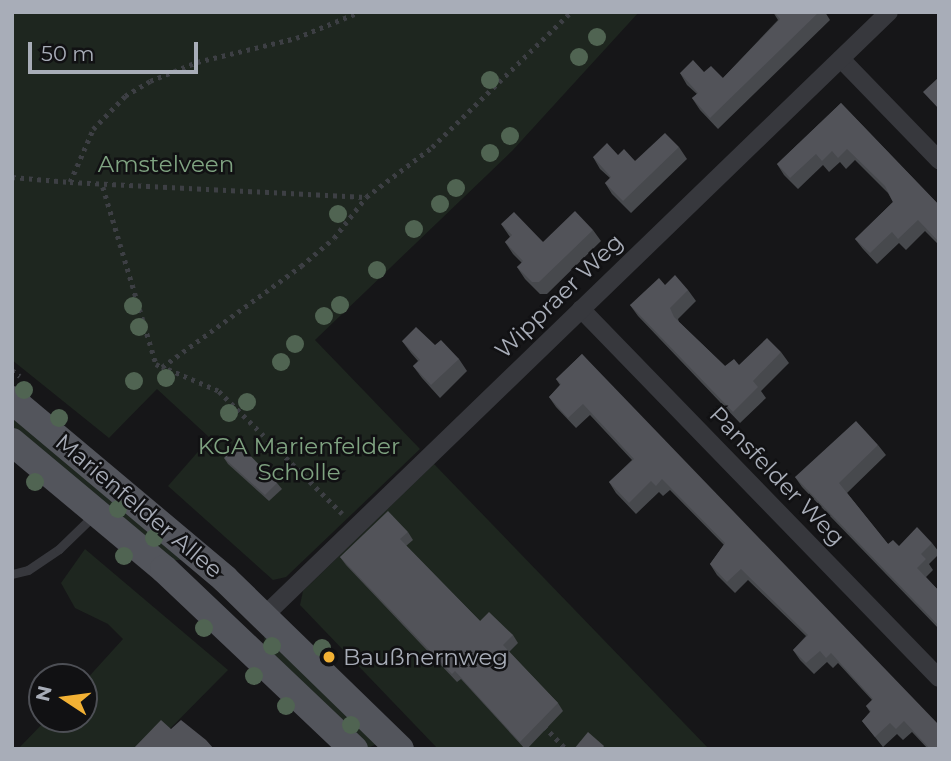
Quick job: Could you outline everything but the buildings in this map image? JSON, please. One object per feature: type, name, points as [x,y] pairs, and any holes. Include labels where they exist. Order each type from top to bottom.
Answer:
[{"type":"main road","name":"Marienfelder Allee","points":[[12,400],[150,513],[354,749]]},
{"type":"main road","name":"Marienfelder Allee","points":[[12,442],[96,512],[253,629],[400,749]]},
{"type":"street","name":"Wippraer Weg","points":[[253,629],[354,526],[889,12]]},
{"type":"street","points":[[841,59],[939,160]]},
{"type":"street","name":"Pansfelder Weg","points":[[581,309],[939,678]]},
{"type":"lane","points":[[12,574],[28,570],[59,549],[96,512]]},
{"type":"path","points":[[70,182],[93,129],[125,96],[150,81],[197,62],[296,38],[359,12]]},
{"type":"path","points":[[162,367],[301,266],[334,238],[366,197],[432,147],[571,12]]},
{"type":"path","points":[[12,177],[103,187],[366,197]]},
{"type":"path","points":[[103,187],[156,364],[218,391],[354,526]]},
{"type":"path","points":[[538,720],[566,749]]},
{"type":"green space","name":"Amstelveen","points":[[12,12],[639,12],[512,151],[315,340],[420,449],[286,577],[273,580],[168,486],[210,438],[157,389],[109,438],[12,360]]},
{"type":"green space","points":[[12,416],[182,558],[181,560],[171,560],[12,430]]},
{"type":"green space","name":"KGA Marienfelder Scholle","points":[[434,464],[709,749],[438,749],[300,605],[303,591]]},
{"type":"green space","points":[[85,549],[228,670],[150,749],[18,749],[33,733],[98,733],[98,667],[123,639],[108,624],[75,608],[61,583]]},
{"type":"green space","points":[[264,636],[377,744],[365,749],[265,647]]},
{"type":"place","name":"Baußnernweg","points":[[329,657]]}]
